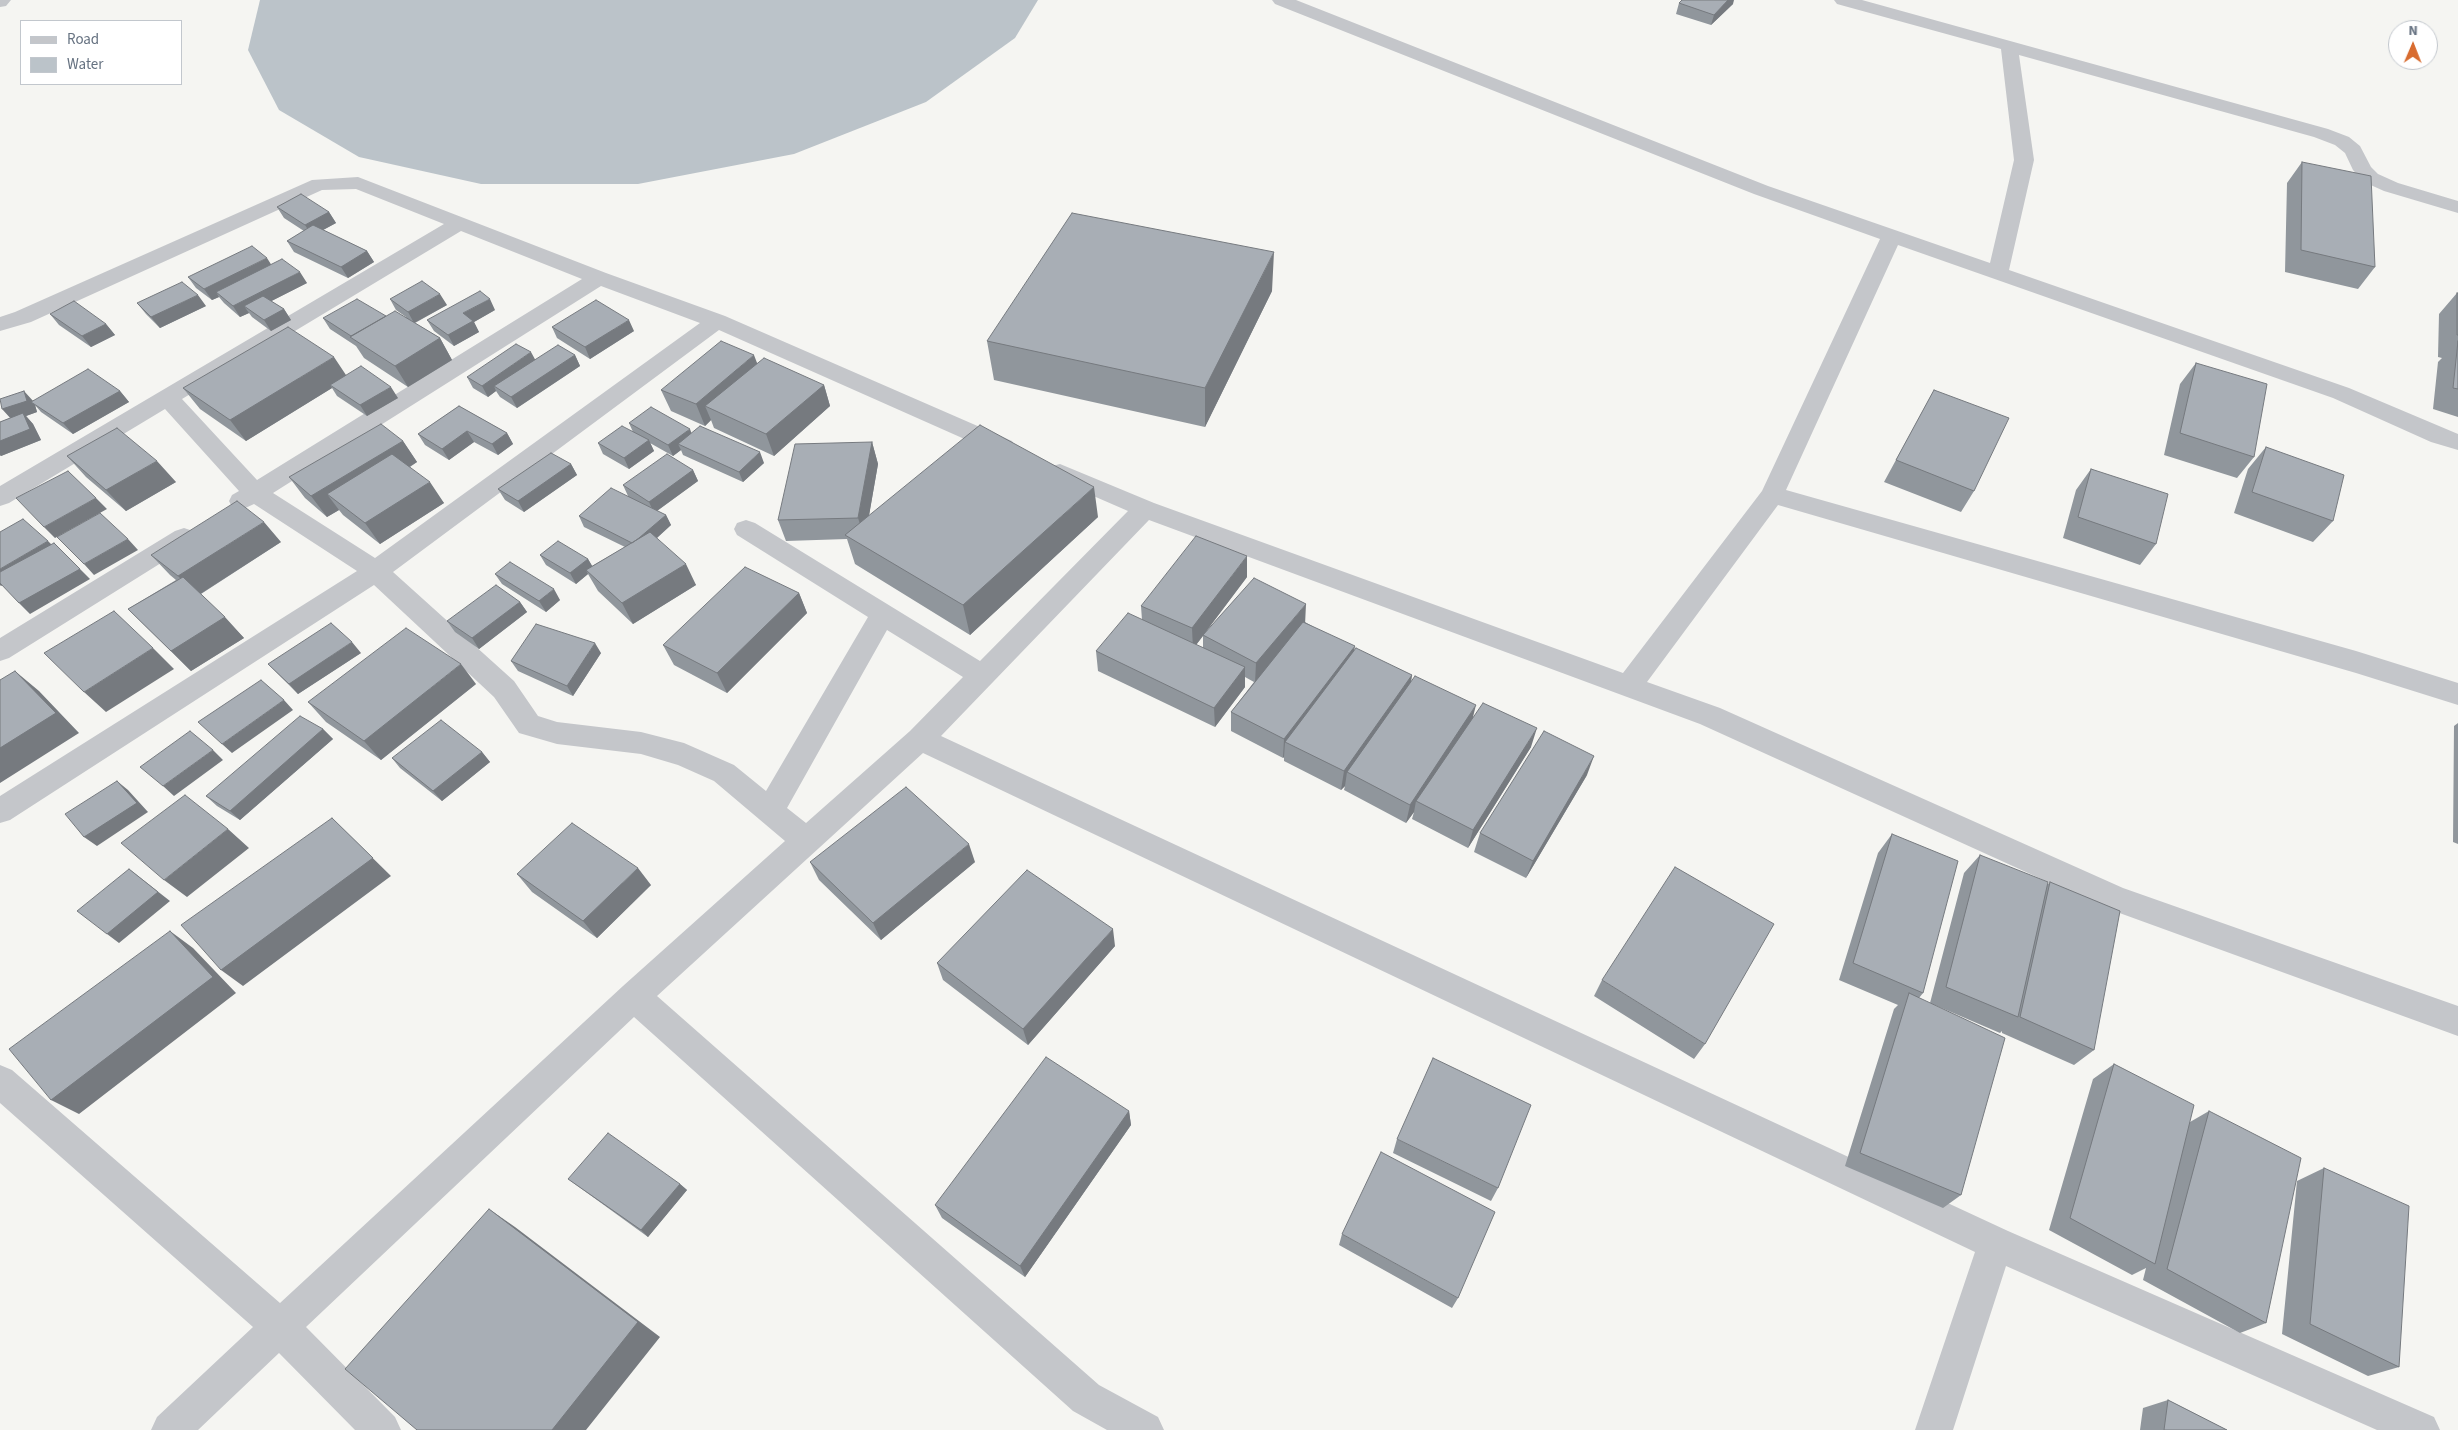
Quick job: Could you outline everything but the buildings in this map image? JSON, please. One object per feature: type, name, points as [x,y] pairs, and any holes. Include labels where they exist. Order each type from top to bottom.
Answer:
[{"type":"street","points":[[1281,0],[1760,190],[2341,393],[2439,436],[2458,442]]},
{"type":"street","points":[[1843,0],[2328,136],[2342,141],[2353,150],[2363,170],[2371,178],[2391,187],[2458,207]]},
{"type":"street","points":[[1998,273],[2014,212],[2024,160],[2020,117],[2009,46]]},
{"type":"street","points":[[0,324],[22,316],[319,184],[358,183],[599,278],[718,321],[1145,509],[1710,716],[2114,898],[2458,1021]]},
{"type":"street","points":[[0,497],[460,223]]},
{"type":"street","points":[[1628,686],[1772,495],[1892,236]]},
{"type":"street","points":[[0,651],[599,278]]},
{"type":"street","points":[[0,811],[376,572],[718,321]]},
{"type":"street","points":[[168,398],[255,493],[376,572],[504,689],[529,725],[557,733],[641,743],[684,755],[724,773],[806,842]]},
{"type":"street","points":[[1772,495],[2356,662],[2458,694]]},
{"type":"street","points":[[170,1430],[634,996],[920,738],[1145,509]]},
{"type":"street","points":[[746,529],[981,675]]},
{"type":"street","points":[[770,811],[883,614]]},
{"type":"street","points":[[920,738],[1996,1242],[2421,1430]]},
{"type":"street","points":[[634,996],[1086,1398],[1145,1430]]},
{"type":"street","points":[[0,1081],[280,1327],[382,1430]]},
{"type":"street","points":[[1934,1430],[1996,1242]]},
{"type":"water","points":[[260,0],[1038,0],[1015,38],[926,102],[794,154],[638,184],[481,184],[359,157],[279,110],[248,50]]}]
